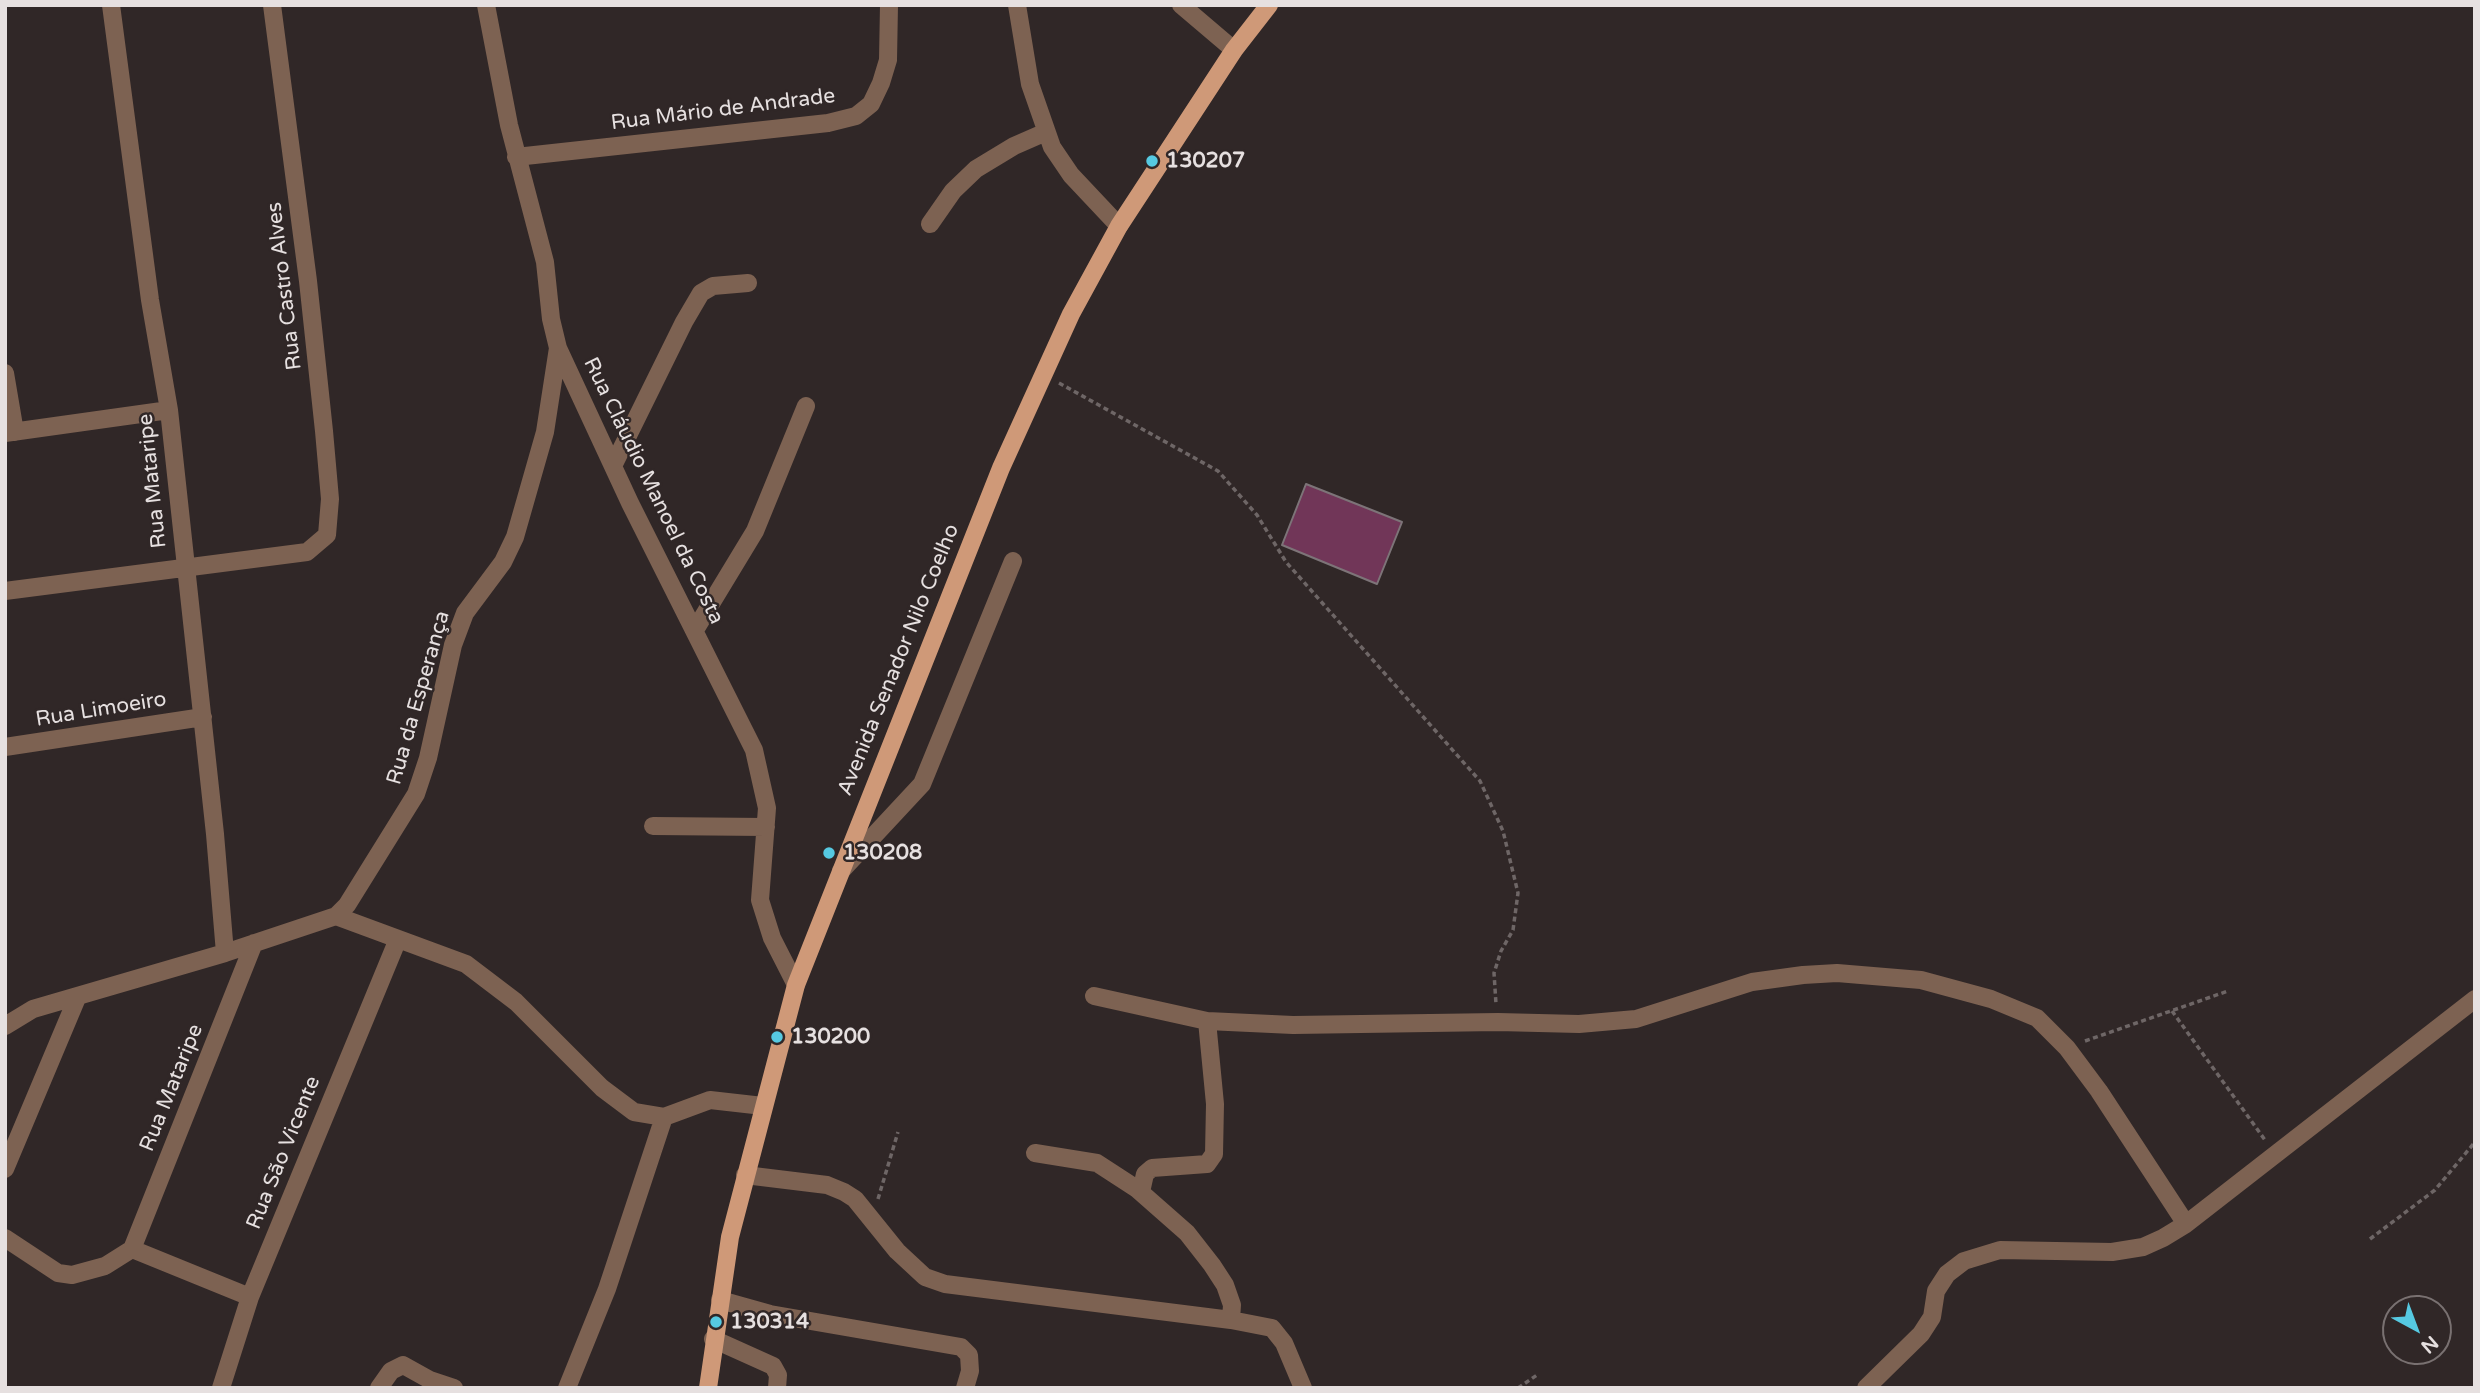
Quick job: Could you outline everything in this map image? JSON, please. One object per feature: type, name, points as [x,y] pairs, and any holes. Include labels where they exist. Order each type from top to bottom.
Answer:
[{"type":"main road","name":"Avenida Senador Nilo Coelho","points":[[708,1388],[713,1339],[745,1175],[796,985],[1001,468],[1042,374],[1119,226],[1234,50],[1269,5]]},
{"type":"street","name":"Rua Mataripe","points":[[111,5],[150,300],[169,410],[203,717],[225,953]]},
{"type":"street","name":"Rua Castro Alves","points":[[185,566],[307,552],[327,535],[330,499],[308,281],[272,5]]},
{"type":"street","name":"Rua Cláudio Manoel da Costa","points":[[486,5],[516,157],[545,262],[551,319],[558,348],[613,466],[754,750],[767,808],[760,900],[772,938],[796,985]]},
{"type":"street","name":"Rua Mário de Andrade","points":[[516,157],[816,124],[856,116],[871,104],[888,60],[889,5]]},
{"type":"street","points":[[1017,5],[1030,84],[1046,132],[1071,175],[1119,226]]},
{"type":"street","points":[[1181,5],[1234,50]]},
{"type":"street","points":[[930,224],[953,191],[976,169],[1014,146],[1046,132]]},
{"type":"street","points":[[613,466],[701,293],[713,286],[748,283]]},
{"type":"street","name":"Rua da Esperança","points":[[336,916],[357,892],[416,794],[461,624],[503,562],[528,500],[545,432],[558,348]]},
{"type":"street","points":[[5,373],[10,433],[169,410]]},
{"type":"street","points":[[695,630],[755,531],[806,406]]},
{"type":"street","points":[[839,873],[922,784],[1013,561]]},
{"type":"street","points":[[5,591],[185,566]]},
{"type":"street","name":"Rua Limoeiro","points":[[5,747],[203,717]]},
{"type":"street","points":[[653,826],[766,828]]},
{"type":"street","points":[[5,1026],[33,1009],[225,953],[336,916],[466,964],[516,1002],[602,1088],[634,1112],[664,1117],[710,1100],[763,1107]]},
{"type":"street","name":"Rua São Vicente","points":[[221,1388],[250,1297],[397,939]]},
{"type":"street","name":"Rua Mataripe","points":[[132,1249],[254,943]]},
{"type":"street","points":[[1094,996],[1207,1021],[1293,1025],[1498,1022],[1579,1024],[1636,1019],[1752,982],[1837,973],[1921,980],[1990,999],[2037,1018],[2067,1048],[2186,1224]]},
{"type":"street","points":[[5,1169],[77,998]]},
{"type":"street","points":[[1866,1388],[1921,1334],[1932,1317],[1936,1292],[1947,1274],[1964,1261],[2000,1250],[2112,1252],[2143,1247],[2186,1224],[2475,999]]},
{"type":"street","points":[[1141,1192],[1145,1174],[1152,1168],[1207,1164],[1214,1154],[1215,1104],[1207,1021]]},
{"type":"street","points":[[567,1388],[607,1289],[664,1117]]},
{"type":"street","points":[[1035,1153],[1097,1163],[1141,1192],[1187,1233],[1212,1265],[1233,1305],[1231,1320]]},
{"type":"street","points":[[745,1175],[827,1185],[855,1199],[897,1251],[925,1277],[944,1284],[1265,1325],[1278,1332],[1303,1388]]},
{"type":"street","points":[[5,1238],[58,1273],[72,1275],[105,1266],[132,1249],[250,1297]]},
{"type":"street","points":[[720,1300],[770,1314],[961,1347],[969,1355],[970,1371],[965,1388]]},
{"type":"street","points":[[713,1339],[773,1366],[778,1375],[778,1388]]},
{"type":"street","points":[[379,1388],[391,1371],[403,1365],[430,1380],[454,1388]]},
{"type":"path","points":[[1042,374],[1218,471],[1257,515],[1295,573],[1480,781],[1503,831],[1518,893],[1513,930],[1501,951],[1494,973],[1498,1022]]},
{"type":"path","points":[[2067,1048],[2228,991]]},
{"type":"path","points":[[2172,1011],[2275,1153]]},
{"type":"path","points":[[872,1217],[898,1132]]},
{"type":"path","points":[[2370,1239],[2435,1190],[2475,1142]]},
{"type":"path","points":[[1518,1388],[1537,1375]]},
{"type":"building","points":[[1306,484],[1402,522],[1377,584],[1282,545]]},
{"type":"place","name":"130207","points":[[1152,161]]},
{"type":"place","name":"130208","points":[[829,853]]},
{"type":"place","name":"130200","points":[[777,1037]]},
{"type":"place","name":"130314","points":[[716,1322]]}]
